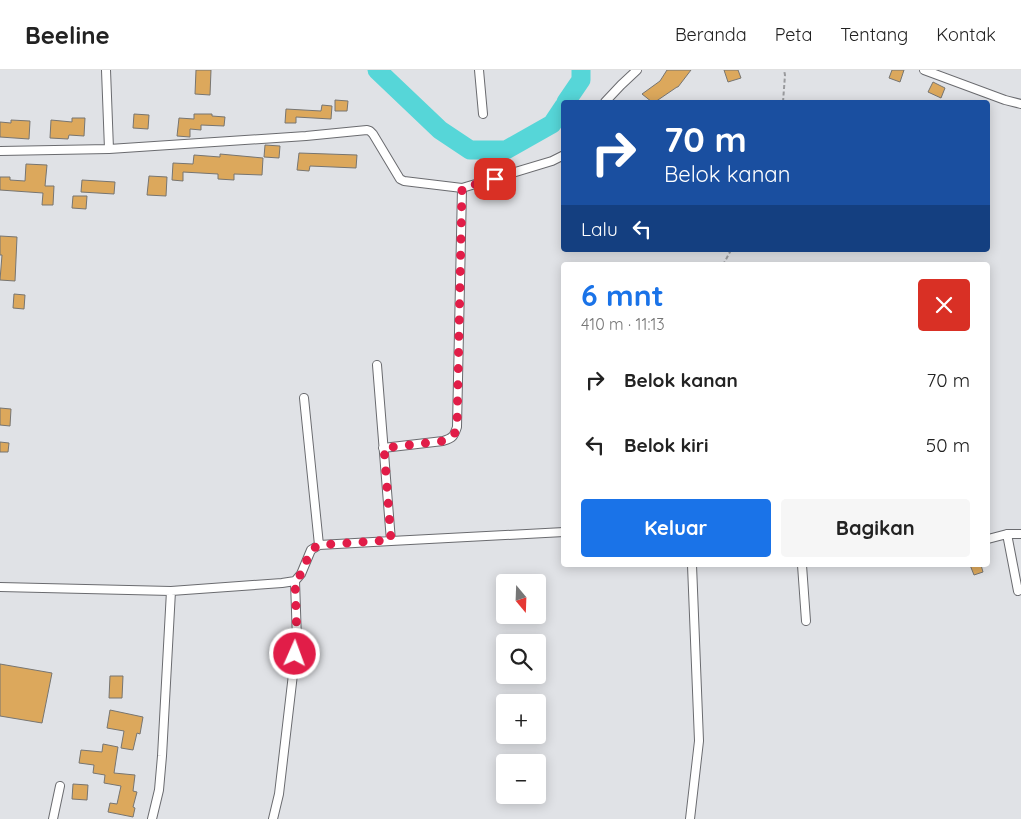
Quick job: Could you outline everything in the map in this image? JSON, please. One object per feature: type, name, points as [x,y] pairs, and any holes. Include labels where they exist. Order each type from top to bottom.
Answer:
[{"type":"street","points":[[106,70],[108,149]]},
{"type":"street","points":[[479,70],[483,114]]},
{"type":"street","points":[[607,100],[637,70]]},
{"type":"street","points":[[924,70],[1005,100],[1021,104]]},
{"type":"street","points":[[0,151],[108,149],[306,136],[367,130],[373,134],[400,179],[462,188],[561,157]]},
{"type":"street","points":[[384,448],[443,441],[454,436],[457,427],[462,188]]},
{"type":"street","points":[[377,365],[391,540]]},
{"type":"street","points":[[304,398],[319,545]]},
{"type":"street","points":[[0,587],[171,591],[282,583],[295,581],[301,574],[311,550],[319,545],[561,532]]},
{"type":"street","points":[[1007,534],[1018,591]]},
{"type":"street","points":[[990,538],[1007,534],[1021,534]]},
{"type":"street","points":[[690,819],[699,741],[692,567]]},
{"type":"street","points":[[802,567],[806,622]]},
{"type":"street","points":[[273,819],[279,794],[297,640],[295,581]]},
{"type":"street","points":[[152,819],[159,790],[162,756],[171,591]]},
{"type":"street","points":[[53,819],[60,786]]},
{"type":"path","points":[[783,100],[784,70]]},
{"type":"building","points":[[196,70],[211,70],[210,95],[195,94]]},
{"type":"building","points":[[667,70],[691,70],[678,87],[658,100],[650,100],[642,94],[660,81]]},
{"type":"building","points":[[724,70],[738,70],[741,78],[728,82]]},
{"type":"building","points":[[892,70],[904,70],[900,82],[889,78]]},
{"type":"building","points":[[933,82],[945,88],[941,98],[928,92]]},
{"type":"building","points":[[335,100],[348,101],[347,111],[335,111]]},
{"type":"building","points":[[322,105],[332,106],[331,119],[296,117],[296,123],[285,123],[286,109],[321,111]]},
{"type":"building","points":[[134,114],[149,115],[148,129],[133,128]]},
{"type":"building","points":[[194,114],[212,114],[212,116],[225,117],[224,126],[201,125],[201,130],[190,129],[190,137],[177,136],[179,118],[194,119]]},
{"type":"building","points":[[72,118],[85,118],[84,136],[69,135],[68,139],[50,138],[51,120],[72,122]]},
{"type":"building","points":[[11,120],[30,121],[29,139],[0,137],[0,122],[11,123]]},
{"type":"building","points":[[265,145],[280,146],[279,158],[264,157]]},
{"type":"building","points":[[299,153],[357,155],[356,168],[310,166],[309,171],[297,170]]},
{"type":"building","points":[[220,154],[263,158],[262,175],[234,174],[234,180],[218,179],[218,174],[183,172],[183,181],[172,180],[173,163],[193,164],[194,155],[220,157]]},
{"type":"building","points":[[26,164],[47,165],[45,186],[54,186],[53,205],[42,205],[43,193],[0,190],[0,177],[10,177],[10,180],[25,181]]},
{"type":"building","points":[[149,176],[167,177],[166,196],[147,195]]},
{"type":"building","points":[[82,180],[115,182],[114,194],[81,192]]},
{"type":"building","points":[[73,196],[87,196],[86,209],[72,208]]},
{"type":"building","points":[[0,236],[17,237],[15,281],[0,280],[2,255],[0,255]]},
{"type":"building","points":[[14,294],[25,295],[24,309],[13,308]]},
{"type":"building","points":[[0,408],[11,409],[10,426],[0,425]]},
{"type":"building","points":[[0,442],[9,443],[8,452],[0,452]]},
{"type":"building","points":[[971,567],[982,567],[983,572],[974,575]]},
{"type":"building","points":[[0,664],[52,673],[42,723],[0,716]]},
{"type":"building","points":[[110,676],[123,676],[122,698],[109,698]]},
{"type":"building","points":[[110,710],[143,717],[140,734],[137,733],[133,750],[121,748],[124,731],[107,728]]},
{"type":"building","points":[[103,744],[118,747],[114,773],[135,775],[133,791],[137,792],[133,807],[135,808],[133,817],[108,812],[110,803],[117,804],[121,786],[104,783],[105,775],[93,773],[94,765],[79,763],[81,750],[102,752]]},
{"type":"building","points":[[73,784],[88,785],[87,800],[72,799]]},
{"type":"waterway","points":[[377,70],[440,130],[470,150],[506,150],[552,124],[561,110]]},
{"type":"waterway","points":[[567,100],[581,80],[581,70]]},
{"type":"route","points":[[295,654],[297,640],[295,581],[301,574],[311,550],[319,545],[391,540],[384,448],[443,441],[454,436],[457,427],[462,188],[495,179]]}]
